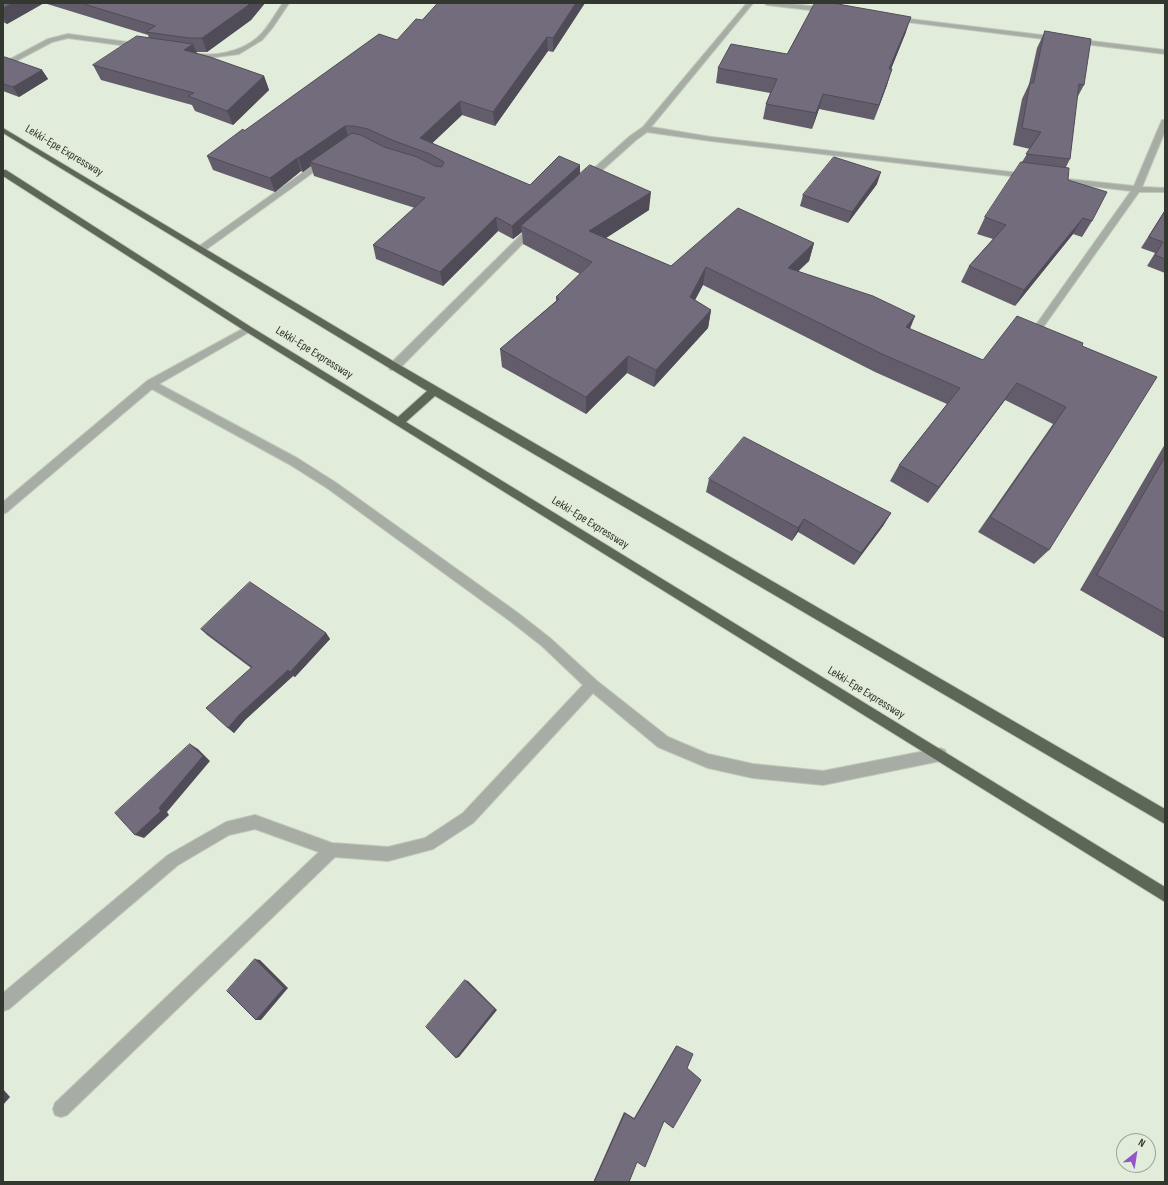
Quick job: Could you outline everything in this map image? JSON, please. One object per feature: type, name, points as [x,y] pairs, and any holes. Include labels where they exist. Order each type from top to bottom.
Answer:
[{"type":"highway","name":"Lekki-Epe Expressway","points":[[3,130],[434,391],[1165,817]]},
{"type":"highway","name":"Lekki-Epe Expressway","points":[[3,172],[248,329],[1165,895]]},
{"type":"highway","points":[[399,422],[434,391]]},
{"type":"street","points":[[186,54],[201,57],[237,53],[260,39],[286,3]]},
{"type":"street","points":[[581,185],[632,138],[646,129],[750,3]]},
{"type":"street","points":[[767,3],[837,12]]},
{"type":"street","points":[[884,18],[1165,52]]},
{"type":"street","points":[[3,66],[50,40],[68,36],[148,47]]},
{"type":"street","points":[[1036,331],[1138,189],[1165,122]]},
{"type":"street","points":[[646,129],[711,139],[1035,177]]},
{"type":"street","points":[[201,249],[334,155]]},
{"type":"street","points":[[1050,179],[1138,189],[1165,190]]},
{"type":"street","points":[[394,367],[476,283],[541,221]]},
{"type":"street","points":[[3,509],[151,384],[248,329]]},
{"type":"street","points":[[151,384],[293,461],[331,485],[514,617],[546,642],[592,685],[663,742],[708,760],[753,771],[823,778],[940,755]]},
{"type":"street","points":[[3,1003],[173,860],[226,828],[255,822],[332,850],[388,854],[428,844],[468,818],[592,685]]},
{"type":"street","points":[[61,1109],[332,850]]},
{"type":"building","points":[[3,3],[13,3],[3,8]]},
{"type":"building","points":[[81,3],[250,3],[202,38],[189,38],[146,32],[155,26]]},
{"type":"building","points":[[438,3],[576,3],[553,38],[547,37],[493,112],[460,101],[420,138],[530,185],[559,156],[580,165],[512,226],[496,217],[440,272],[373,245],[425,198],[310,162],[352,133],[361,135],[384,147],[417,157],[435,166],[442,167],[444,162],[430,154],[392,140],[368,129],[345,126],[270,178],[207,156],[379,34],[397,40],[416,19],[422,20]]},
{"type":"building","points":[[815,3],[832,3],[911,17],[889,69],[892,69],[879,105],[823,94],[816,113],[766,104],[777,79],[718,68],[731,44],[787,54]]},
{"type":"building","points":[[1045,31],[1091,39],[1084,85],[1079,84],[1070,159],[1026,154],[1041,132],[1022,128],[1030,83],[1033,83]]},
{"type":"building","points":[[137,36],[193,44],[184,50],[210,57],[264,76],[227,111],[188,96],[194,93],[93,65]]},
{"type":"building","points":[[5,57],[42,70],[13,87],[3,84],[3,58]]},
{"type":"building","points":[[834,157],[881,172],[852,212],[803,195]]},
{"type":"building","points":[[1021,162],[1069,168],[1068,180],[1107,192],[1092,221],[1083,218],[1024,290],[969,266],[1006,225],[985,217]]},
{"type":"building","points":[[590,165],[651,192],[589,231],[671,266],[738,208],[814,243],[788,268],[873,296],[915,316],[906,327],[983,360],[1017,316],[1083,343],[1082,346],[1157,377],[1049,550],[990,517],[1066,407],[1017,383],[939,487],[899,465],[960,388],[882,354],[706,267],[690,297],[711,310],[656,370],[628,356],[586,397],[500,349],[559,299],[556,297],[592,262],[521,226]]},
{"type":"building","points":[[1165,211],[1165,259],[1155,255],[1163,242],[1149,237]]},
{"type":"building","points":[[744,437],[891,513],[861,553],[804,519],[798,528],[709,479]]},
{"type":"building","points":[[1165,457],[1165,613],[1097,575]]},
{"type":"building","points":[[250,582],[326,633],[290,672],[288,670],[239,715],[228,728],[206,708],[252,667],[201,629]]},
{"type":"building","points":[[190,744],[203,756],[159,808],[161,811],[135,835],[115,813]]},
{"type":"building","points":[[255,959],[284,988],[256,1020],[227,991]]},
{"type":"building","points":[[465,980],[495,1009],[456,1058],[426,1027]]},
{"type":"building","points":[[677,1046],[693,1054],[687,1068],[701,1080],[673,1128],[664,1121],[645,1167],[637,1162],[629,1182],[594,1182],[625,1113],[634,1119]]}]
